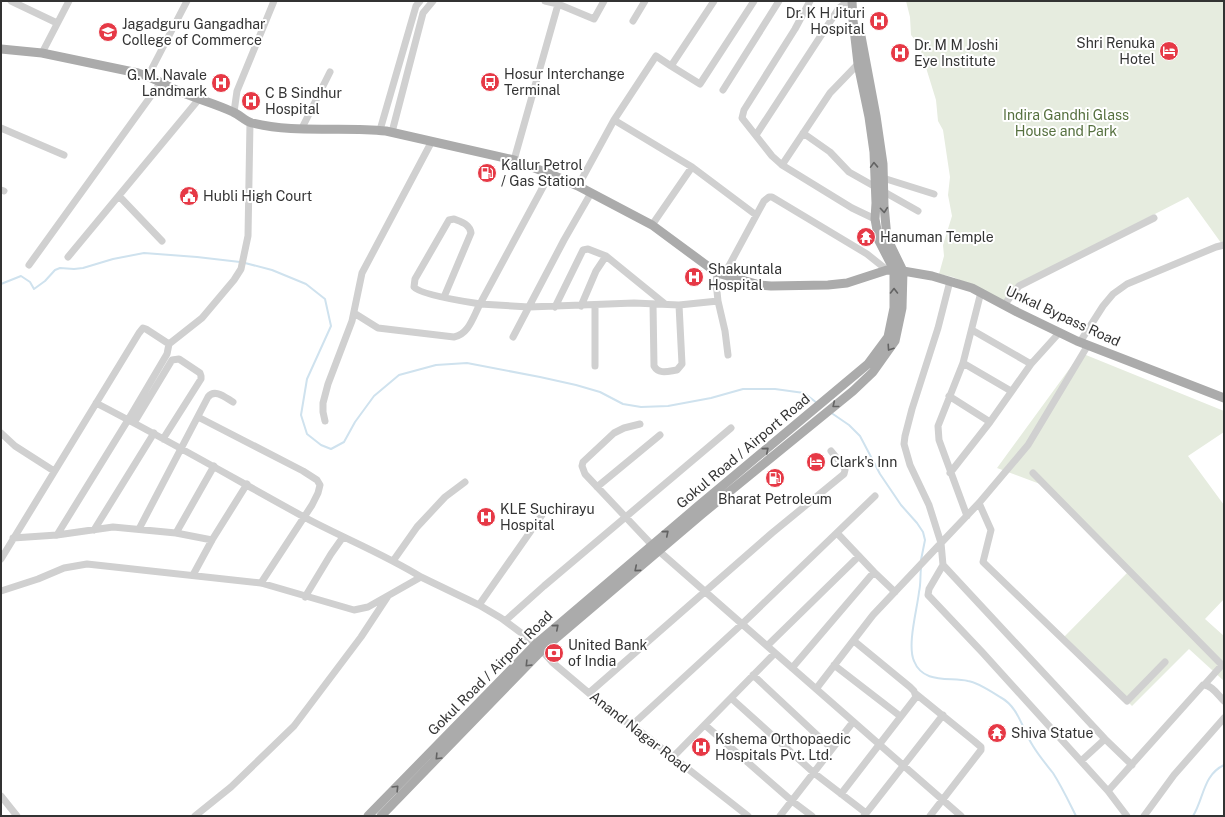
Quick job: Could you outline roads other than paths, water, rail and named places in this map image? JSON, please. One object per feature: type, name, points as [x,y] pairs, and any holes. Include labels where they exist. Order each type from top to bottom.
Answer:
[{"type":"main road","name":"Gokul Road / Airport Road","points":[[656,548],[853,391],[871,367],[888,337],[894,308],[894,270],[887,238],[874,152],[858,64],[854,3]]},
{"type":"main road","name":"Gokul Road / Airport Road","points":[[854,3],[876,116],[882,164],[883,178],[879,188],[874,219],[880,241],[894,270]]},
{"type":"main road","points":[[1,49],[42,53],[148,76],[173,89],[234,112],[250,122],[268,126],[380,130],[514,160],[578,186],[652,225],[721,274],[760,285],[828,285],[848,283],[894,270]]},
{"type":"main road","name":"Unkal Bypass Road","points":[[894,270],[932,276],[972,288],[1084,344],[1224,398]]},
{"type":"main road","name":"Gokul Road / Airport Road","points":[[368,816],[539,647],[656,548],[812,411],[846,383],[871,367]]},
{"type":"main road","name":"Gokul Road / Airport Road","points":[[381,816],[539,647]]},
{"type":"street","points":[[11,1],[57,23]]},
{"type":"street","points":[[42,53],[69,1]]},
{"type":"street","points":[[148,76],[187,1]]},
{"type":"street","points":[[234,112],[237,91],[274,1]]},
{"type":"street","points":[[380,130],[416,6],[420,1]]},
{"type":"street","points":[[392,132],[423,13],[433,1]]},
{"type":"street","points":[[545,1],[559,3],[594,19],[604,1]]},
{"type":"street","points":[[633,21],[645,1]]},
{"type":"street","points":[[671,66],[714,1]]},
{"type":"street","points":[[578,186],[614,120],[656,56],[700,84],[754,1]]},
{"type":"street","points":[[723,90],[779,1]]},
{"type":"street","points":[[810,1],[795,29],[742,114],[742,118],[772,156],[782,165],[852,208],[874,219]]},
{"type":"street","points":[[514,160],[559,3]]},
{"type":"street","points":[[756,135],[839,8],[854,3]]},
{"type":"street","points":[[782,165],[830,93],[858,64]]},
{"type":"street","points":[[302,128],[330,72]]},
{"type":"street","points":[[29,265],[161,82]]},
{"type":"street","points":[[68,257],[200,99]]},
{"type":"street","points":[[614,120],[692,167],[756,215]]},
{"type":"street","points":[[131,421],[167,354],[169,344],[202,318],[234,280],[241,269],[247,243],[250,122]]},
{"type":"street","points":[[1,128],[64,155]]},
{"type":"street","points":[[803,133],[830,152],[849,172],[918,211]]},
{"type":"street","points":[[325,421],[323,412],[326,390],[354,313],[362,273],[432,141]]},
{"type":"street","points":[[652,225],[692,167]]},
{"type":"street","points":[[354,313],[378,328],[454,337],[460,336],[467,329],[550,174]]},
{"type":"street","points":[[883,178],[934,194]]},
{"type":"street","points":[[513,337],[564,240],[591,193]]},
{"type":"street","points":[[119,196],[162,241]]},
{"type":"street","points":[[728,355],[725,330],[716,291],[721,274],[767,198],[772,197],[894,270]]},
{"type":"street","points":[[1004,305],[1019,286],[1154,218]]},
{"type":"street","points":[[444,297],[471,233],[469,228],[454,219],[451,219],[446,223],[413,283],[416,290],[444,297],[480,304],[530,307],[634,303],[679,305],[718,301]]},
{"type":"street","points":[[816,689],[873,615],[979,503],[1028,445],[1084,344],[1103,306],[1113,294],[1127,284],[1224,245]]},
{"type":"street","points":[[555,307],[583,250],[588,249],[606,256],[665,304]]},
{"type":"street","points":[[581,306],[596,271],[606,256]]},
{"type":"street","points":[[950,281],[938,328],[904,436],[904,444],[910,465],[929,505],[941,543],[943,565],[929,589],[928,595],[1081,761],[1108,791],[1127,816]]},
{"type":"street","points":[[966,516],[950,473],[938,432],[938,426],[963,363],[981,292]]},
{"type":"street","points":[[653,304],[654,366],[656,370],[660,372],[677,370],[682,364],[679,305]]},
{"type":"street","points":[[595,305],[595,366]]},
{"type":"street","points":[[1,559],[141,330],[144,328],[149,330],[169,344]]},
{"type":"street","points":[[972,330],[1030,364]]},
{"type":"street","points":[[950,473],[990,422],[1030,364],[1059,332]]},
{"type":"street","points":[[57,535],[172,360],[179,359],[200,373],[201,379],[163,439]]},
{"type":"street","points":[[963,363],[1011,391]]},
{"type":"street","points":[[139,529],[180,448],[211,394],[219,394],[233,402]]},
{"type":"street","points":[[949,396],[990,422]]},
{"type":"street","name":"Anand Nagar Road","points":[[96,403],[154,433],[304,517],[479,605],[505,621],[539,647],[552,662],[619,718],[632,725],[748,816]]},
{"type":"street","points":[[198,417],[317,480],[320,485],[318,493],[304,517],[261,583]]},
{"type":"street","points":[[640,424],[624,428],[614,433],[583,462],[582,470],[656,548],[961,816]]},
{"type":"street","points":[[505,621],[731,428]]},
{"type":"street","points":[[1,432],[15,446],[54,471]]},
{"type":"street","points":[[94,530],[154,433]]},
{"type":"street","points":[[597,487],[660,435]]},
{"type":"street","points":[[589,693],[772,533],[844,474],[844,467],[831,451]]},
{"type":"street","points":[[176,533],[214,466]]},
{"type":"street","points":[[1033,473],[1222,665],[1205,684],[1200,687],[1108,791]]},
{"type":"street","points":[[393,561],[417,527],[445,497],[465,482]]},
{"type":"street","points":[[193,575],[212,540],[247,484]]},
{"type":"street","points":[[632,725],[742,624],[875,496]]},
{"type":"street","points":[[979,503],[991,530],[983,562],[1127,701],[1165,662]]},
{"type":"street","points":[[479,605],[542,515]]},
{"type":"street","points":[[13,538],[57,535],[113,527],[176,533],[212,540]]},
{"type":"street","points":[[837,533],[895,592]]},
{"type":"street","points":[[305,597],[330,554],[344,537]]},
{"type":"street","points":[[767,646],[859,556]]},
{"type":"street","points":[[1,591],[38,579],[64,568],[87,564],[261,583],[354,610],[368,607],[421,577]]},
{"type":"street","points":[[943,565],[1105,739],[1132,765]]},
{"type":"street","points":[[792,668],[874,572]]},
{"type":"street","points":[[195,816],[231,787],[294,726],[361,637],[389,595]]},
{"type":"street","points":[[854,641],[981,747],[981,750],[930,816]]},
{"type":"street","points":[[673,757],[775,653]]},
{"type":"street","points":[[834,665],[900,716]]},
{"type":"street","points":[[754,675],[832,750]]},
{"type":"street","points":[[1205,684],[1224,701]]},
{"type":"street","points":[[840,794],[916,694]]},
{"type":"street","points":[[731,698],[814,773],[865,815],[943,715]]},
{"type":"street","points":[[1144,816],[1174,775],[1224,718]]},
{"type":"street","points":[[780,816],[853,722]]},
{"type":"street","points":[[704,725],[792,801],[812,816]]},
{"type":"street","points":[[1081,761],[1105,739]]},
{"type":"street","points":[[1,796],[17,816]]},
{"type":"waterway","points":[[1,284],[21,276],[30,282],[34,289],[45,281],[55,270],[60,268],[83,268],[113,259],[144,253],[240,262]]},
{"type":"waterway","points":[[245,263],[272,270],[306,284],[325,299],[331,326],[307,379],[301,415],[307,434],[321,445],[331,449],[344,442],[355,422],[374,396],[399,375],[436,365],[467,363],[540,377],[600,392],[623,404],[641,407],[668,406],[711,398],[743,389],[775,389],[804,393],[817,403]]},
{"type":"waterway","points":[[830,412],[849,425],[860,436],[880,474],[901,505],[923,532],[925,540],[921,560]]},
{"type":"waterway","points":[[921,568],[920,586],[912,637],[912,654],[918,668],[924,673],[937,678],[976,683],[1012,706],[1035,750],[1053,773],[1076,816]]},
{"type":"waterway","points":[[1193,816],[1208,781],[1217,769],[1224,765]]},
{"type":"place","name":"Dr. K H Jituri Hospital","points":[[879,21]]},
{"type":"place","name":"Jagadguru Gangadhar College of Commerce","points":[[108,32]]},
{"type":"place","name":"Shri Renuka Hotel","points":[[1169,51]]},
{"type":"place","name":"Dr. M M Joshi Eye Institute","points":[[900,53]]},
{"type":"place","name":"Hosur Interchange Terminal","points":[[490,82]]},
{"type":"place","name":"G. M. Navale Landmark","points":[[221,83]]},
{"type":"place","name":"C B Sindhur Hospital","points":[[251,101]]},
{"type":"place","name":"Kallur Petrol / Gas Station","points":[[487,173]]},
{"type":"place","name":"Hubli High Court","points":[[189,196]]},
{"type":"place","name":"Hanuman Temple","points":[[866,237]]},
{"type":"place","name":"Shakuntala Hospital","points":[[694,277]]},
{"type":"place","name":"Clark's Inn","points":[[816,462]]},
{"type":"place","name":"Bharat Petroleum","points":[[775,478]]},
{"type":"place","name":"KLE Suchirayu Hospital","points":[[486,517]]},
{"type":"place","name":"United Bank of India","points":[[554,653]]},
{"type":"place","name":"Shiva Statue","points":[[997,733]]},
{"type":"place","name":"Kshema Orthopaedic Hospitals Pvt. Ltd.","points":[[701,747]]},
{"type":"park label","name":"Indira Gandhi Glass House and Park","points":[[1066,124]]}]
